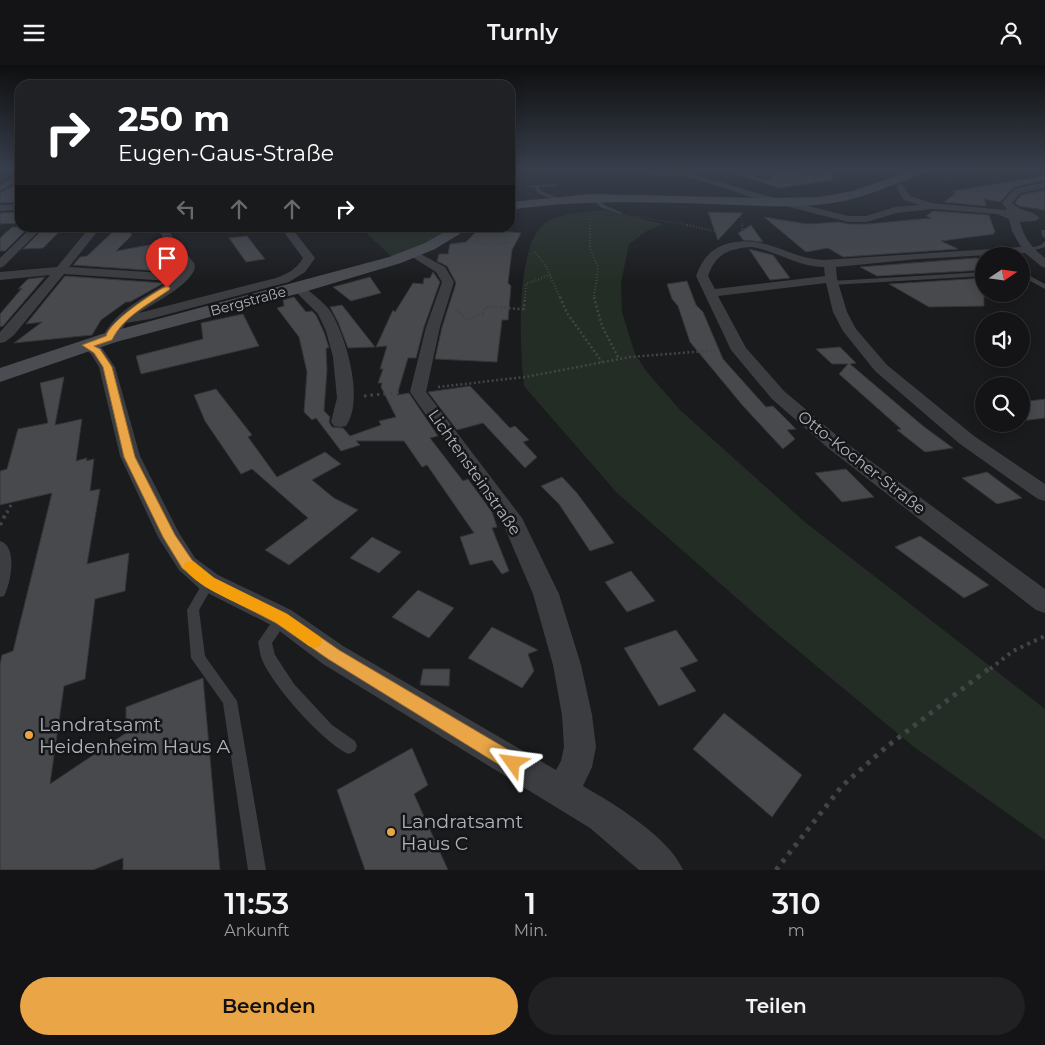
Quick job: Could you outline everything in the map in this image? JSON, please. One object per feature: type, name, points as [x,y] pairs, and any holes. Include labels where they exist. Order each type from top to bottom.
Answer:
[{"type":"street","points":[[802,208],[834,217],[860,220],[896,210],[919,208]]},
{"type":"street","points":[[951,208],[1000,212],[1016,217],[1045,216]]},
{"type":"street","points":[[1009,208],[1016,217],[1017,231],[1027,247]]},
{"type":"street","points":[[0,264],[33,232]]},
{"type":"street","points":[[0,339],[9,332],[92,232]]},
{"type":"street","points":[[166,232],[190,267],[189,272],[122,319],[98,342],[97,351],[107,367],[130,457],[169,537],[187,564],[209,582],[282,618],[333,655],[602,816],[638,844],[665,870]]},
{"type":"street","points":[[122,319],[145,316],[280,281],[296,274],[305,267],[309,258],[289,232]]},
{"type":"street","name":"Bergstraße","points":[[0,375],[98,342],[298,288],[413,253],[462,234]]},
{"type":"street","points":[[747,241],[764,245],[808,263],[831,275],[840,313],[850,331],[881,368],[967,440],[1045,493]]},
{"type":"street","name":"Otto-Kocher-Straße","points":[[747,241],[712,255],[705,264],[702,276],[739,350],[778,395],[835,444],[1045,603]]},
{"type":"street","points":[[1030,252],[1045,254]]},
{"type":"street","points":[[1030,252],[1045,264]]},
{"type":"street","name":"Lichtensteinstraße","points":[[413,253],[442,270],[448,282],[433,327],[418,392],[514,524],[536,568],[555,620],[577,715],[580,747],[576,767],[562,792]]},
{"type":"street","points":[[710,293],[831,275],[918,256],[975,255]]},
{"type":"street","points":[[0,276],[62,270],[182,278]]},
{"type":"street","points":[[298,288],[324,312],[333,331],[341,357],[346,398],[340,421]]},
{"type":"lane","points":[[606,208],[620,213]]},
{"type":"lane","points":[[1030,252],[1043,246],[1045,243]]},
{"type":"lane","points":[[831,275],[975,273]]},
{"type":"lane","points":[[1030,278],[1045,287]]},
{"type":"lane","points":[[0,545],[3,548],[6,571],[0,592]]},
{"type":"lane","points":[[209,582],[193,610],[198,658],[230,701],[257,870]]},
{"type":"lane","points":[[282,618],[265,642],[268,657],[289,689],[327,730],[350,747]]},
{"type":"path","points":[[738,208],[747,241]]},
{"type":"path","points":[[610,209],[590,216],[590,247],[598,265],[593,294],[598,315],[607,335],[609,345],[619,359]]},
{"type":"path","points":[[620,213],[654,221],[706,228],[747,241]]},
{"type":"path","points":[[462,234],[491,245],[510,242]]},
{"type":"path","points":[[535,252],[546,266],[567,313],[602,362]]},
{"type":"path","points":[[456,309],[468,320],[478,317],[485,307],[524,309],[526,284],[528,281],[550,275]]},
{"type":"path","points":[[430,388],[525,377],[619,359],[714,351]]},
{"type":"path","points":[[346,398],[408,391]]},
{"type":"path","points":[[0,525],[12,503]]},
{"type":"path","points":[[776,870],[842,787],[885,748],[1013,651],[1045,636]]},
{"type":"shaded area","points":[[605,210],[663,224],[647,231],[629,244],[621,283],[622,312],[635,354],[647,372],[680,410],[806,523],[1045,709],[1045,840],[914,747],[772,629],[617,493],[524,386],[521,349],[521,300],[528,254],[535,235],[545,223],[558,217],[574,213]]},
{"type":"shaded area","points":[[365,232],[454,232],[395,260]]},
{"type":"building","points":[[1029,208],[1045,208],[1045,210]]},
{"type":"building","points":[[933,211],[989,215],[995,232],[994,234],[941,241],[958,249],[843,257],[828,248],[806,252],[764,217],[807,224],[839,222],[867,224],[931,218],[926,216]]},
{"type":"building","points":[[15,212],[15,223],[0,224],[0,213]]},
{"type":"building","points":[[708,212],[743,213],[718,240]]},
{"type":"building","points":[[751,225],[763,242],[743,240],[738,233]]},
{"type":"building","points":[[12,227],[15,227],[15,232],[24,232],[5,251],[0,251],[0,238]]},
{"type":"building","points":[[40,232],[59,232],[43,248],[23,249]]},
{"type":"building","points":[[113,232],[129,232],[132,235],[116,251],[160,243],[174,272],[73,265],[80,257],[87,256]]},
{"type":"building","points":[[476,232],[521,233],[512,250],[508,283],[511,286],[508,320],[502,320],[497,362],[435,359],[442,327],[456,283],[447,266],[437,261],[439,254],[448,254],[450,244],[466,242]]},
{"type":"building","points":[[247,236],[265,259],[246,262],[229,238]]},
{"type":"building","points":[[749,249],[773,255],[790,278],[770,280]]},
{"type":"building","points":[[975,258],[975,271],[877,276],[860,267]]},
{"type":"building","points":[[433,272],[440,282],[424,327],[416,358],[408,358],[397,395],[409,393],[438,436],[430,438],[463,481],[468,479],[492,512],[497,527],[492,528],[509,571],[502,574],[492,560],[470,565],[460,537],[474,533],[427,465],[422,467],[404,441],[356,441],[360,445],[341,451],[316,418],[312,420],[304,412],[307,372],[299,337],[277,308],[284,306],[283,300],[294,297],[306,312],[312,311],[316,315],[329,348],[326,348],[327,370],[324,411],[330,417],[329,422],[332,427],[343,428],[350,436],[381,425],[379,421],[396,417],[381,387],[382,383],[378,383],[383,369],[380,369],[387,346],[376,347],[393,310],[395,312],[413,283],[423,284],[424,278],[430,278]]},
{"type":"building","points":[[65,276],[164,283],[130,302],[126,302],[101,320],[92,335],[14,343],[42,322],[26,324]]},
{"type":"building","points":[[45,277],[3,326],[0,327],[0,314],[22,288],[18,289],[28,279]]},
{"type":"building","points":[[370,277],[381,293],[351,301],[333,287]]},
{"type":"building","points":[[975,279],[975,303],[984,303],[984,306],[929,307],[889,284]]},
{"type":"building","points":[[687,281],[696,305],[703,312],[723,359],[766,407],[773,406],[796,429],[787,430],[795,439],[783,449],[743,406],[690,342],[678,306],[672,299],[667,284]]},
{"type":"building","points":[[342,305],[375,347],[348,348],[330,307]]},
{"type":"building","points":[[243,314],[259,346],[141,374],[136,356],[203,339],[201,323]]},
{"type":"building","points":[[840,347],[856,363],[850,364],[923,426],[953,448],[925,452],[897,430],[901,429],[839,374],[848,364],[832,364],[816,349]]},
{"type":"building","points":[[64,377],[55,425],[82,419],[76,461],[87,458],[86,461],[94,459],[90,491],[100,489],[87,564],[129,553],[125,591],[95,599],[85,679],[64,686],[50,784],[126,733],[126,707],[203,678],[220,870],[123,870],[123,858],[93,870],[0,870],[0,664],[2,655],[13,651],[52,493],[0,505],[0,471],[7,469],[18,429],[48,423],[40,383]]},
{"type":"building","points":[[470,386],[510,428],[515,426],[529,440],[523,442],[537,457],[525,468],[483,423],[457,430],[428,392]]},
{"type":"building","points":[[216,389],[252,435],[248,437],[277,477],[325,452],[341,464],[312,480],[334,498],[358,510],[289,565],[265,550],[308,518],[252,469],[241,474],[205,421],[194,395]]},
{"type":"building","points":[[1045,399],[1045,418],[1030,420],[1030,401]]},
{"type":"building","points":[[846,469],[874,497],[842,502],[815,473]]},
{"type":"building","points":[[987,472],[1022,498],[997,504],[962,478]]},
{"type":"building","points":[[562,477],[577,493],[614,543],[590,551],[559,504],[541,486]]},
{"type":"building","points":[[920,536],[989,585],[964,598],[895,547]]},
{"type":"building","points":[[372,537],[401,552],[379,573],[350,558]]},
{"type":"building","points":[[631,571],[655,601],[627,612],[605,582]]},
{"type":"building","points":[[418,590],[454,608],[429,638],[392,617]]},
{"type":"building","points":[[492,627],[538,650],[528,654],[534,671],[522,688],[468,658]]},
{"type":"building","points":[[676,630],[698,661],[680,668],[696,691],[659,706],[624,648]]},
{"type":"building","points":[[423,669],[450,669],[449,686],[420,685]]},
{"type":"building","points":[[724,713],[802,775],[772,817],[693,749]]},
{"type":"building","name":"Landratsamt Haus C","points":[[412,748],[428,785],[414,794],[448,870],[365,870],[337,790]]},
{"type":"slow traffic","points":[[190,566],[209,582],[282,618],[314,641]]},
{"type":"place","name":"Landratsamt Heidenheim Haus A","points":[[29,735]]},
{"type":"place","name":"Landratsamt Haus C","points":[[391,832]]},
{"type":"route","points":[[167,288],[122,319],[111,331],[109,338],[87,345],[97,351],[107,367],[130,457],[169,537],[187,564],[209,582],[282,618],[333,655],[513,763]]}]
